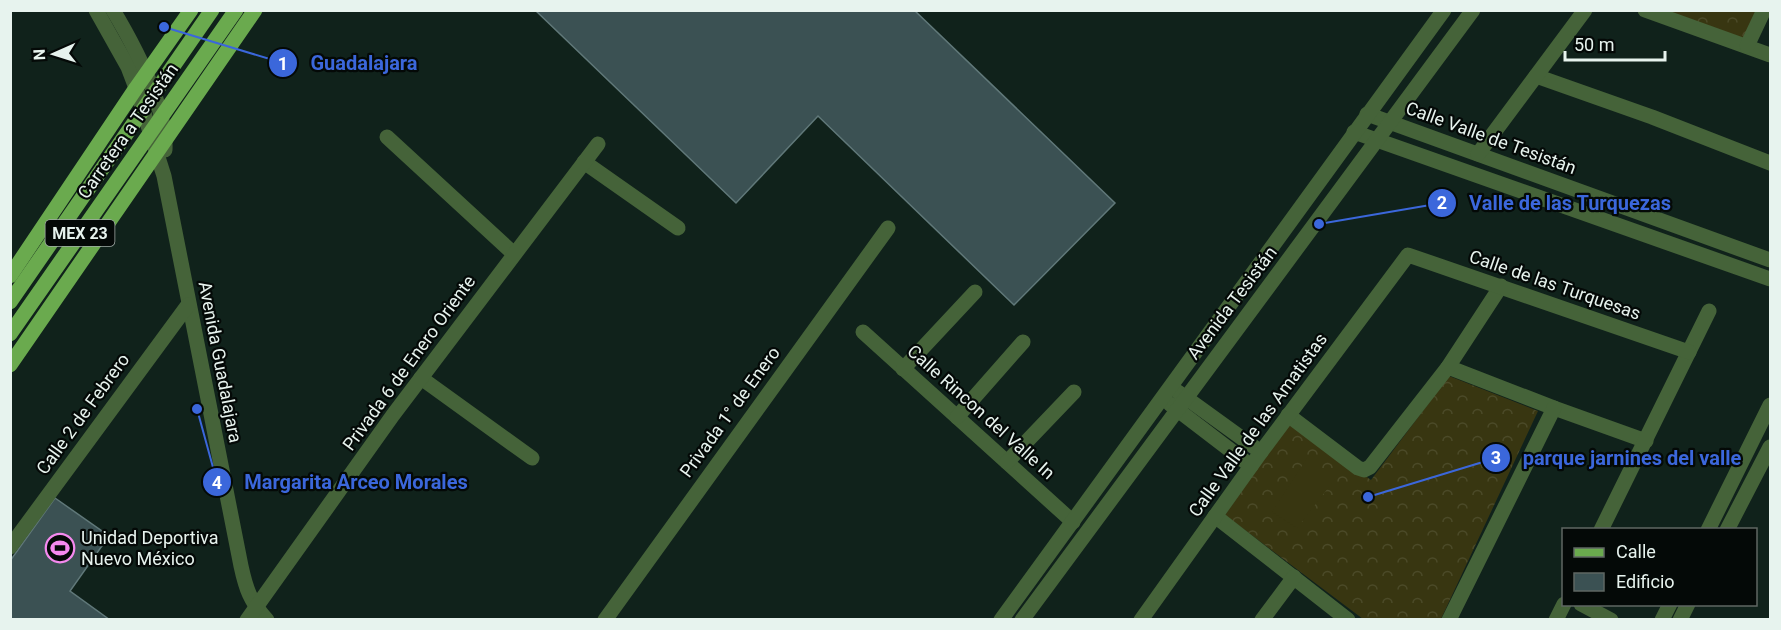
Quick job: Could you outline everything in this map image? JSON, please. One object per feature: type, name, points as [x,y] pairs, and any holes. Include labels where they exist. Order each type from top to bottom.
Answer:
[{"type":"main road","points":[[10,276],[191,10]]},
{"type":"main road","name":"Carretera a Tesistán","points":[[10,302],[212,10]]},
{"type":"main road","name":"Carretera a Tesistán","points":[[10,334],[236,10]]},
{"type":"main road","points":[[10,365],[255,10]]},
{"type":"street","name":"Avenida Guadalajara","points":[[96,10],[128,67],[150,132],[161,146]]},
{"type":"street","name":"Avenida Guadalajara","points":[[113,10],[137,52],[154,96],[160,120],[164,176],[188,305],[251,614],[267,620]]},
{"type":"street","name":"Avenida Tesistán","points":[[1001,620],[1444,10]]},
{"type":"street","name":"Avenida Tesistán","points":[[1022,620],[1392,123],[1473,10]]},
{"type":"street","points":[[1478,154],[1585,10]]},
{"type":"street","points":[[1645,10],[1770,55]]},
{"type":"street","points":[[1747,46],[1764,10]]},
{"type":"street","points":[[1536,76],[1652,117],[1770,163]]},
{"type":"street","name":"Calle Valle de Tesistán","points":[[1367,114],[1770,260]]},
{"type":"street","points":[[1354,132],[1770,279]]},
{"type":"street","points":[[387,137],[514,254]]},
{"type":"street","name":"Privada 6 de Enero Oriente","points":[[251,614],[421,378],[598,144]]},
{"type":"street","points":[[584,162],[678,228]]},
{"type":"street","name":"Privada 1° de Enero","points":[[605,620],[888,228]]},
{"type":"street","name":"Calle de las Turquesas","points":[[1408,255],[1689,352]]},
{"type":"street","name":"Calle Valle de las Amatistas","points":[[1141,620],[1288,415],[1408,255]]},
{"type":"street","points":[[1288,415],[1358,468],[1364,470],[1370,467],[1448,367],[1501,286]]},
{"type":"street","points":[[903,369],[975,292]]},
{"type":"street","name":"Calle 2 de Febrero","points":[[10,547],[188,305]]},
{"type":"street","points":[[1602,528],[1709,311]]},
{"type":"street","name":"Calle Rincon del Valle In","points":[[862,332],[1073,522]]},
{"type":"street","points":[[957,417],[1023,342]]},
{"type":"street","points":[[1448,367],[1646,441]]},
{"type":"street","points":[[421,378],[532,458]]},
{"type":"street","points":[[1007,462],[1074,392]]},
{"type":"street","points":[[1167,392],[1261,452]]},
{"type":"street","points":[[1182,403],[1251,466]]},
{"type":"street","points":[[1709,528],[1770,405]]},
{"type":"street","points":[[1449,620],[1554,408]]},
{"type":"street","points":[[1728,528],[1765,470],[1770,449]]},
{"type":"street","points":[[1215,516],[1348,620]]},
{"type":"street","points":[[1262,620],[1294,577]]},
{"type":"street","points":[[1585,606],[1611,620]]},
{"type":"street","points":[[1662,620],[1669,606]]},
{"type":"street","points":[[1680,620],[1687,606]]},
{"type":"green space","points":[[1665,11],[1760,11],[1745,41]]},
{"type":"green space","points":[[1449,376],[1538,411],[1441,619],[1363,619],[1225,515],[1289,421],[1371,480]]},
{"type":"green space","points":[[1307,458],[1335,479],[1297,528],[1272,512]]},
{"type":"building","points":[[535,10],[914,10],[1115,203],[1014,305],[818,116],[736,203]]},
{"type":"building","name":"Unidad Deportiva Nuevo México","points":[[55,498],[109,536],[70,591],[110,620],[10,620],[10,561]]},
{"type":"place","name":"Guadalajara","points":[[164,27]]},
{"type":"place","name":"Valle de las Turquezas","points":[[1319,224]]},
{"type":"place","name":"Margarita Arceo Morales","points":[[197,409]]},
{"type":"place","name":"parque jarnines del valle","points":[[1368,497]]},
{"type":"place","name":"Unidad Deportiva Nuevo México","points":[[60,548]]}]
